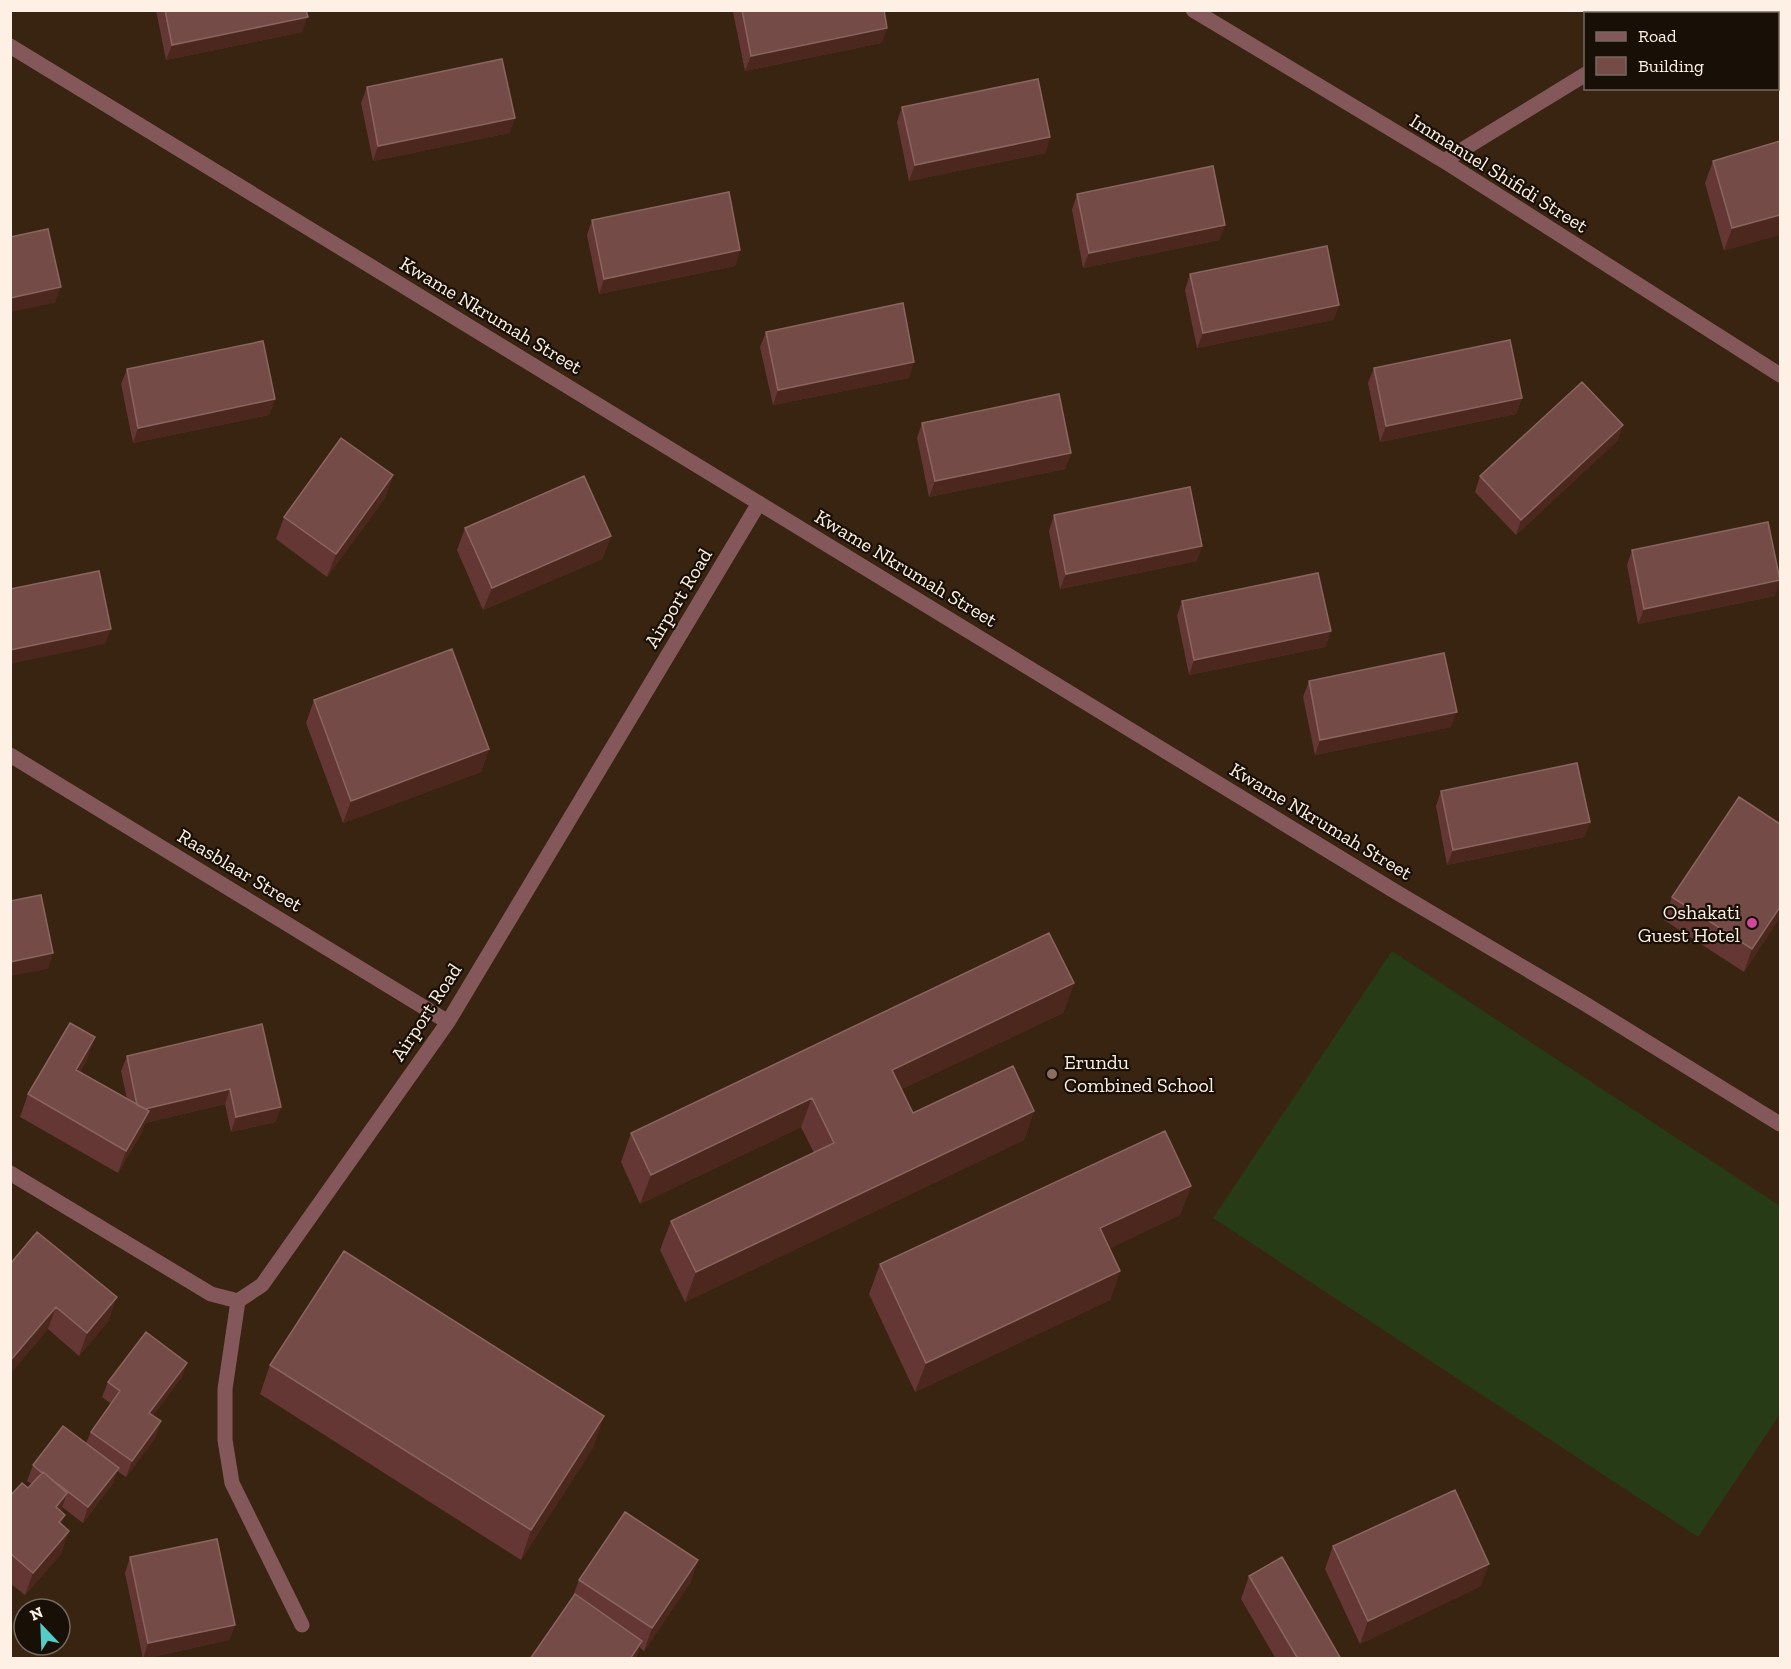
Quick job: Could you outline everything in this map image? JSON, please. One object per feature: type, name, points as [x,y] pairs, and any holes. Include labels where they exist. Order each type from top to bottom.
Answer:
[{"type":"street","name":"Immanuel Shifidi Street","points":[[1201,13],[1444,161],[1780,375]]},
{"type":"street","name":"Kwame Nkrumah Street","points":[[10,46],[1780,1124]]},
{"type":"street","points":[[1444,161],[1584,75]]},
{"type":"street","name":"Airport Road","points":[[238,1301],[262,1285],[448,1022],[759,503]]},
{"type":"street","name":"Raasblaar Street","points":[[10,754],[448,1022]]},
{"type":"street","points":[[10,1173],[211,1294],[238,1301],[225,1389],[225,1440],[232,1483],[302,1625]]},
{"type":"green space","points":[[1392,951],[1780,1206],[1780,1414],[1698,1537],[1213,1218]]},
{"type":"building","points":[[165,10],[306,10],[308,17],[172,45]]},
{"type":"building","points":[[742,10],[884,10],[887,28],[751,56]]},
{"type":"building","points":[[502,59],[515,118],[378,146],[367,87]]},
{"type":"building","points":[[1038,79],[1050,137],[915,165],[902,107]]},
{"type":"building","points":[[1780,141],[1780,215],[1732,228],[1713,161]]},
{"type":"building","points":[[1213,166],[1225,225],[1089,253],[1077,194]]},
{"type":"building","points":[[729,192],[740,250],[604,279],[592,220]]},
{"type":"building","points":[[48,229],[61,287],[10,298],[10,237]]},
{"type":"building","points":[[1327,246],[1339,305],[1203,333],[1190,274]]},
{"type":"building","points":[[903,303],[914,362],[778,390],[766,332]]},
{"type":"building","points":[[1510,340],[1522,398],[1386,426],[1374,368]]},
{"type":"building","points":[[263,341],[275,399],[138,428],[127,369]]},
{"type":"building","points":[[1582,382],[1623,425],[1521,520],[1480,476]]},
{"type":"building","points":[[1059,394],[1071,453],[935,481],[922,423]]},
{"type":"building","points":[[341,438],[393,475],[336,554],[284,517]]},
{"type":"building","points":[[584,476],[611,536],[492,588],[465,528]]},
{"type":"building","points":[[1190,487],[1202,546],[1066,574],[1054,515]]},
{"type":"building","points":[[1768,522],[1780,580],[1644,609],[1632,550]]},
{"type":"building","points":[[99,571],[111,629],[10,650],[10,589]]},
{"type":"building","points":[[1318,573],[1331,631],[1194,660],[1182,601]]},
{"type":"building","points":[[452,649],[489,749],[351,801],[314,700]]},
{"type":"building","points":[[1444,653],[1457,712],[1320,740],[1309,681]]},
{"type":"building","points":[[1577,763],[1590,822],[1453,850],[1441,791]]},
{"type":"building","points":[[1739,797],[1780,824],[1780,907],[1752,949],[1672,897]]},
{"type":"building","points":[[41,895],[53,953],[10,962],[10,901]]},
{"type":"building","points":[[1049,933],[1074,983],[892,1070],[913,1113],[1013,1066],[1034,1111],[696,1272],[671,1221],[834,1143],[812,1098],[651,1175],[631,1133]]},
{"type":"building","points":[[70,1023],[95,1037],[76,1070],[149,1111],[126,1151],[28,1094]]},
{"type":"building","points":[[262,1024],[281,1107],[236,1117],[230,1089],[145,1109],[137,1105],[127,1056]]},
{"type":"building","points":[[1165,1131],[1191,1186],[1100,1228],[1120,1271],[926,1363],[880,1264]]},
{"type":"building","points":[[37,1232],[117,1297],[87,1333],[56,1307],[10,1361],[10,1264]]},
{"type":"building","points":[[344,1251],[604,1416],[531,1530],[270,1365]]},
{"type":"building","points":[[146,1332],[187,1363],[149,1413],[161,1421],[132,1461],[91,1432],[120,1391],[108,1382]]},
{"type":"building","points":[[63,1426],[119,1468],[88,1507],[33,1465]]},
{"type":"building","points":[[43,1472],[67,1493],[56,1507],[65,1515],[59,1522],[69,1531],[33,1573],[10,1555],[10,1496],[22,1483],[28,1488]]},
{"type":"building","points":[[1455,1490],[1489,1564],[1368,1621],[1333,1546]]},
{"type":"building","points":[[625,1512],[698,1560],[652,1628],[579,1580]]},
{"type":"building","points":[[217,1539],[235,1625],[148,1643],[130,1557]]},
{"type":"building","points":[[1282,1557],[1341,1659],[1298,1659],[1249,1576]]},
{"type":"building","points":[[575,1594],[642,1641],[630,1659],[530,1659]]},
{"type":"place","name":"Oshakati Guest Hotel","points":[[1752,923]]},
{"type":"place","name":"Erundu Combined School","points":[[1052,1074]]}]
